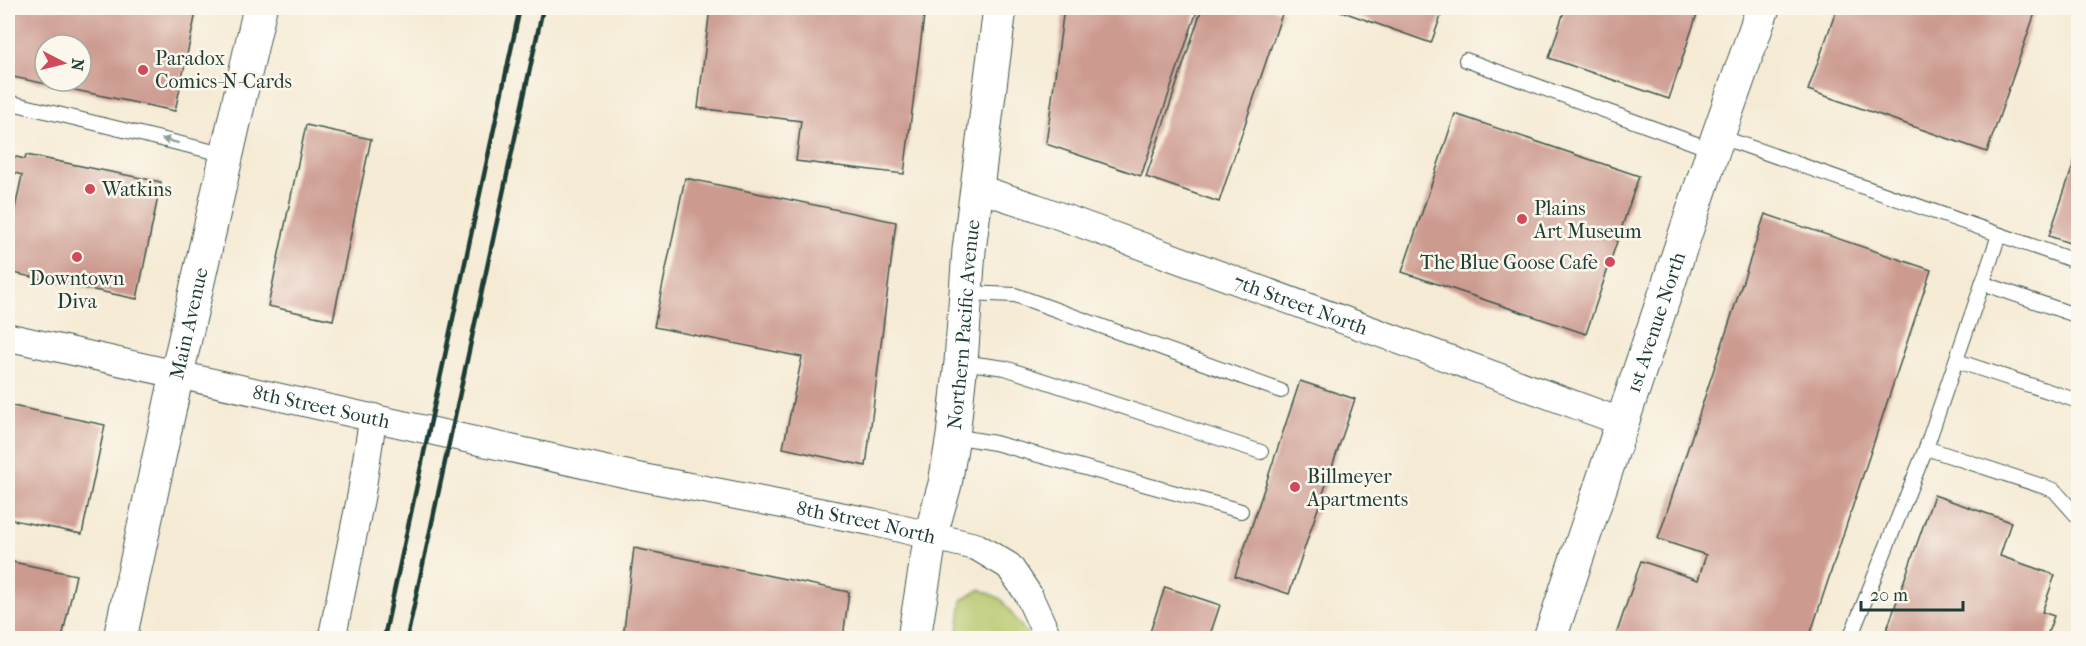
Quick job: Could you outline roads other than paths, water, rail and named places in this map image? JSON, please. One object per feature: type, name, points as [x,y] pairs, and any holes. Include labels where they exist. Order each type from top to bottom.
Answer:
[{"type":"street","name":"Main Avenue","points":[[120,639],[260,8]]},
{"type":"street","name":"Northern Pacific Avenue","points":[[914,639],[931,534],[945,483],[953,436],[962,362],[969,250],[1000,8]]},
{"type":"street","name":"1st Avenue North","points":[[1550,639],[1715,143],[1763,8]]},
{"type":"street","name":"7th Street North","points":[[977,188],[1035,207],[1622,422]]},
{"type":"street","name":"8th Street South","points":[[8,337],[635,476]]},
{"type":"street","points":[[332,639],[362,496],[373,417]]},
{"type":"street","name":"8th Street North","points":[[635,476],[931,534],[977,547],[1009,566],[1028,594],[1046,631],[1045,639]]},
{"type":"lane","points":[[1466,60],[2079,262]]},
{"type":"lane","points":[[8,102],[227,155]]},
{"type":"lane","points":[[1850,639],[1926,448],[1999,235]]},
{"type":"lane","points":[[1983,283],[2079,316]]},
{"type":"lane","points":[[966,293],[1015,295],[1281,392]]},
{"type":"lane","points":[[1957,361],[2079,401]]},
{"type":"lane","points":[[962,362],[1005,368],[1261,452]]},
{"type":"lane","points":[[953,436],[995,443],[1241,511]]},
{"type":"lane","points":[[1926,448],[2054,490],[2079,517]]},
{"type":"railway","points":[[384,638],[520,8]]},
{"type":"railway","points":[[407,638],[543,8]]},
{"type":"place","name":"Paradox Comics-N-Cards","points":[[143,70]]},
{"type":"place","name":"Watkins","points":[[90,189]]},
{"type":"place","name":"Plains Art Museum","points":[[1522,219]]},
{"type":"place","name":"Downtown Diva","points":[[77,257]]},
{"type":"place","name":"The Blue Goose Cafe","points":[[1610,262]]},
{"type":"place","name":"Billmeyer Apartments","points":[[1295,487]]}]
